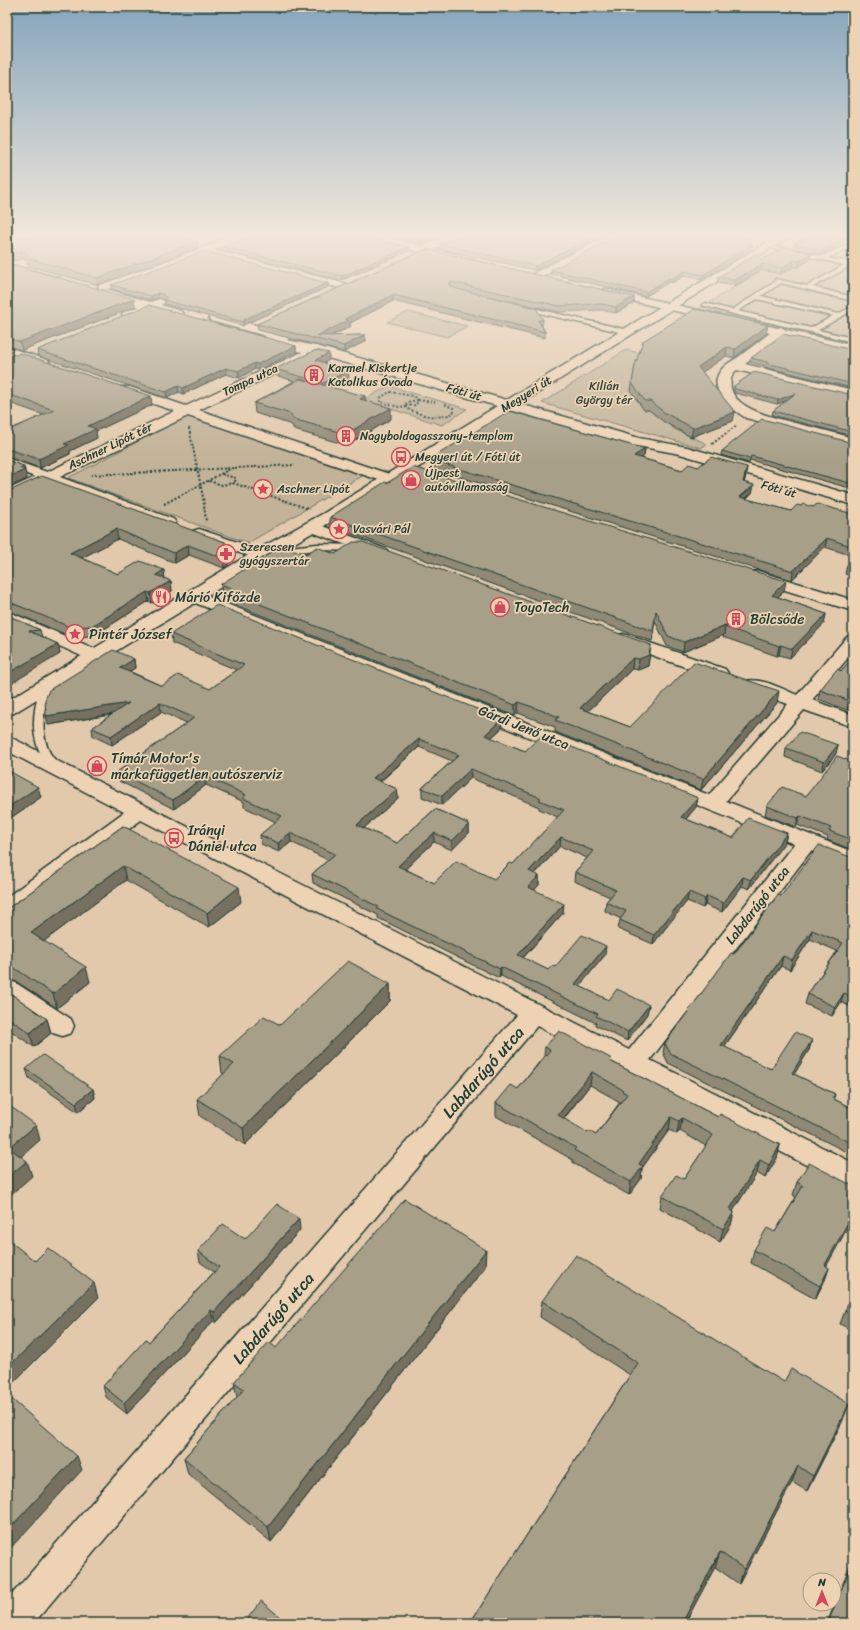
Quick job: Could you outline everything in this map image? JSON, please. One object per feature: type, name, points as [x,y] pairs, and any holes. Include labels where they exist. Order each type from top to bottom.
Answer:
[{"type":"street","points":[[115,319],[141,309]]},
{"type":"street","points":[[173,309],[188,313]]},
{"type":"street","name":"Megyeri út","points":[[45,686],[261,555],[312,527],[665,309]]},
{"type":"street","points":[[683,309],[853,349]]},
{"type":"street","name":"Fóti út","points":[[315,350],[306,343],[250,328],[203,318],[296,347],[315,350],[509,404],[637,442],[682,450],[853,500]]},
{"type":"street","points":[[250,328],[263,322]]},
{"type":"street","points":[[780,331],[727,371],[723,377],[724,390],[731,402],[751,415],[853,442]]},
{"type":"street","points":[[7,362],[37,350]]},
{"type":"street","name":"Tompa utca","points":[[184,410],[315,350]]},
{"type":"street","points":[[7,351],[59,368]]},
{"type":"street","points":[[734,365],[853,394]]},
{"type":"street","points":[[111,386],[390,479]]},
{"type":"street","name":"Aschner Lipót tér","points":[[46,476],[184,410]]},
{"type":"street","name":"Fóti út","points":[[637,442],[674,458],[853,511]]},
{"type":"street","points":[[7,462],[46,476]]},
{"type":"street","points":[[409,467],[431,474]]},
{"type":"street","points":[[7,496],[46,476]]},
{"type":"street","name":"Aschner Lipót tér","points":[[46,476],[188,530],[261,555]]},
{"type":"street","points":[[312,527],[399,559]]},
{"type":"street","points":[[740,571],[853,606]]},
{"type":"street","name":"Gárdi Jenő utca","points":[[194,596],[853,860]]},
{"type":"street","points":[[7,616],[96,656]]},
{"type":"street","points":[[608,633],[853,721]]},
{"type":"street","points":[[713,803],[853,641]]},
{"type":"street","points":[[7,709],[45,686]]},
{"type":"street","points":[[7,743],[633,1062],[853,1176]]},
{"type":"street","points":[[7,908],[139,811]]},
{"type":"street","name":"Labdarúgó utca","points":[[633,1062],[807,842]]},
{"type":"street","points":[[7,989],[62,1026]]},
{"type":"street","name":"Labdarúgó utca","points":[[11,1623],[534,1012]]},
{"type":"lane","points":[[529,309],[628,332]]},
{"type":"lane","points":[[721,309],[853,340]]},
{"type":"lane","points":[[733,312],[737,309]]},
{"type":"lane","points":[[808,309],[839,316]]},
{"type":"lane","points":[[813,330],[851,309]]},
{"type":"lane","points":[[261,555],[317,547],[369,548]]},
{"type":"lane","points":[[45,686],[40,702],[38,728],[44,752],[56,768]]},
{"type":"path","points":[[389,392],[395,392],[415,396],[418,400],[416,405],[394,407],[380,402],[380,398],[389,392]]},
{"type":"path","points":[[406,407],[407,402],[418,400],[437,402]]},
{"type":"path","points":[[406,407],[411,412],[429,416],[449,416],[454,413],[453,408],[441,403]]},
{"type":"path","points":[[184,410],[188,419],[194,459],[199,470],[205,502],[207,529],[188,530]]},
{"type":"path","points":[[697,455],[751,415]]},
{"type":"path","points":[[85,475],[316,464],[329,458]]},
{"type":"path","points":[[146,514],[232,468]]},
{"type":"path","points":[[222,474],[235,478],[236,480],[233,483]]},
{"type":"path","points":[[209,481],[222,485],[233,483],[330,516]]},
{"type":"green space","points":[[699,309],[853,309],[853,345]]},
{"type":"green space","points":[[408,312],[467,326],[447,337],[387,322]]},
{"type":"green space","name":"Kilián György tér","points":[[626,350],[644,354],[636,390],[631,390],[644,410],[649,410],[676,430],[707,444],[701,448],[542,403]]},
{"type":"green space","points":[[389,386],[467,409],[442,425],[363,400]]},
{"type":"green space","points":[[187,416],[364,475],[248,543],[68,478]]},
{"type":"building","points":[[7,309],[107,309],[20,342],[7,338]]},
{"type":"building","points":[[139,309],[164,309],[296,346],[258,364],[255,363],[238,371],[226,368],[183,388],[178,386],[166,392],[37,350]]},
{"type":"building","points":[[197,309],[268,309],[245,319],[243,322]]},
{"type":"building","points":[[291,309],[365,309],[345,319],[349,320],[317,336],[365,335],[344,346],[257,324]]},
{"type":"building","points":[[451,309],[537,309],[543,320],[538,320],[545,332]]},
{"type":"building","points":[[695,309],[768,325],[737,348],[727,347],[698,367],[735,412],[693,428],[665,413],[650,401],[645,401],[632,383],[635,365],[643,341]]},
{"type":"building","points":[[783,334],[853,350],[853,384],[751,358]]},
{"type":"building","points":[[7,349],[11,354],[16,355],[20,353],[151,396],[88,426],[96,429],[64,444],[69,445],[39,459],[7,449],[7,431],[54,410],[7,394]]},
{"type":"building","points":[[316,350],[329,353],[316,360],[348,371],[323,383],[275,369]]},
{"type":"building","points":[[754,372],[853,395],[853,432],[773,411],[796,393],[778,400],[735,389],[734,386]]},
{"type":"building","points":[[300,379],[365,396],[360,399],[391,408],[346,434],[293,419],[291,414],[254,403]]},
{"type":"building","points":[[509,411],[645,449],[634,456],[682,470],[689,464],[698,467],[711,457],[747,467],[743,482],[754,485],[740,497],[791,511],[797,505],[801,506],[803,504],[813,507],[817,504],[853,514],[853,547],[827,538],[793,571],[434,461],[432,458]]},
{"type":"building","points":[[762,419],[853,443],[853,484],[751,456],[750,459],[722,451]]},
{"type":"building","points":[[7,460],[24,466],[20,468],[25,470],[7,478]]},
{"type":"building","points":[[413,467],[786,581],[772,595],[826,614],[792,649],[781,645],[779,646],[725,627],[728,624],[684,642],[668,636],[656,611],[653,631],[330,517],[385,482],[387,483]]},
{"type":"building","points":[[42,476],[225,542],[227,556],[223,558],[188,545],[174,553],[116,529],[70,553],[118,574],[140,561],[164,570],[156,575],[171,581],[150,593],[147,592],[92,626],[70,627],[7,601],[7,492]]},
{"type":"building","points":[[353,542],[363,542],[651,645],[649,655],[639,659],[633,658],[580,708],[630,727],[694,662],[779,691],[703,779],[555,720],[559,717],[519,702],[515,705],[232,593],[236,590],[221,584],[282,546],[306,554],[317,547],[335,554]]},
{"type":"building","points":[[853,559],[853,567],[847,565]]},
{"type":"building","points":[[217,605],[502,719],[485,735],[525,751],[542,735],[698,798],[681,817],[733,838],[748,818],[787,833],[751,880],[743,877],[723,903],[707,896],[705,899],[689,892],[654,935],[620,920],[626,911],[606,902],[616,890],[575,872],[593,851],[561,837],[529,871],[539,876],[528,887],[564,904],[518,955],[548,970],[552,966],[555,967],[582,935],[606,946],[575,984],[609,1000],[617,989],[649,1005],[628,1032],[596,1016],[598,1014],[501,967],[500,969],[377,909],[379,907],[312,874],[335,854],[290,833],[278,843],[260,835],[282,816],[243,798],[246,795],[205,776],[173,800],[117,772],[194,718],[160,703],[111,736],[92,728],[129,703],[46,716],[45,700],[49,690],[113,650],[134,659],[120,668],[162,686],[178,675],[210,689],[244,665],[171,634]],"holes":[[[419,739],[459,755],[422,788],[442,796],[471,769],[541,798],[539,800],[564,810],[513,864],[510,863],[494,879],[456,861],[434,883],[398,866],[434,833],[452,841],[469,824],[435,809],[397,843],[357,825],[397,789],[373,778]]]},
{"type":"building","points":[[7,615],[40,630],[29,631],[58,644],[7,674]]},
{"type":"building","points":[[853,657],[853,696],[850,701],[820,690],[837,669],[841,671]]},
{"type":"building","points":[[800,732],[838,745],[824,762],[786,748]]},
{"type":"building","points":[[837,756],[853,762],[853,840],[829,831],[831,828],[800,816],[798,818],[767,806],[782,787],[806,796]]},
{"type":"building","points":[[7,770],[38,787],[7,808]]},
{"type":"building","points":[[123,826],[239,887],[207,913],[123,866],[31,933],[86,967],[53,994],[13,967],[7,966],[7,909]]},
{"type":"building","points":[[819,845],[853,858],[853,997],[844,993],[835,1007],[808,994],[843,943],[812,930],[792,960],[783,956],[721,1045],[771,1069],[795,1032],[812,1040],[792,1073],[835,1094],[832,1098],[853,1109],[853,1144],[670,1053],[665,1043],[731,953],[734,954],[778,895],[781,896]]},
{"type":"building","points":[[348,961],[390,984],[243,1128],[197,1099],[234,1064],[220,1056],[264,1016],[280,1025]]},
{"type":"building","points":[[7,991],[47,1019],[30,1033],[7,1017]]},
{"type":"building","points":[[559,1031],[612,1059],[610,1061],[718,1117],[720,1114],[780,1145],[769,1165],[760,1160],[730,1209],[734,1212],[723,1229],[662,1196],[676,1175],[684,1179],[713,1135],[682,1118],[679,1121],[671,1117],[639,1164],[643,1166],[631,1182],[574,1150],[576,1148],[496,1103],[511,1085],[518,1089],[550,1050],[545,1047]],"holes":[[[592,1072],[623,1090],[622,1091],[627,1094],[596,1135],[589,1131],[588,1133],[558,1115]]]},
{"type":"building","points":[[43,1055],[93,1089],[76,1103],[26,1069]]},
{"type":"building","points":[[7,1104],[36,1125],[9,1148],[27,1161],[7,1178]]},
{"type":"building","points":[[809,1163],[853,1186],[853,1213],[825,1265],[829,1268],[820,1286],[754,1250],[767,1228],[775,1232],[803,1186],[797,1182]]},
{"type":"building","points":[[405,1199],[486,1250],[268,1527],[184,1458],[244,1389],[234,1382],[269,1342],[276,1348]]},
{"type":"building","points":[[277,1204],[299,1219],[214,1312],[211,1310],[124,1403],[103,1386],[146,1339],[149,1342],[219,1267],[198,1251],[223,1224],[245,1239]]},
{"type":"building","points":[[7,1239],[35,1261],[48,1248],[94,1283],[7,1368]]},
{"type":"building","points":[[576,1255],[784,1382],[791,1369],[849,1404],[813,1476],[798,1466],[744,1569],[720,1552],[682,1623],[470,1623],[638,1363],[542,1301]]},
{"type":"building","points":[[853,1294],[853,1316],[845,1311]]},
{"type":"building","points":[[7,1395],[77,1456],[7,1531]]},
{"type":"building","points":[[853,1561],[853,1623],[828,1623],[832,1612],[842,1612],[842,1588]]},
{"type":"building","points":[[261,1601],[287,1623],[244,1623]]},
{"type":"place","name":"Karmel Kiskertje Katolikus Óvoda","points":[[314,375]]},
{"type":"place","name":"Nagyboldogasszony-templom","points":[[346,436]]},
{"type":"place","name":"Megyeri út / Fóti út","points":[[401,457]]},
{"type":"place","name":"Újpest autóvillamosság","points":[[411,480]]},
{"type":"place","name":"Aschner Lipót","points":[[263,489]]},
{"type":"place","name":"Vasvári Pál","points":[[339,529]]},
{"type":"place","name":"Szerecsen gyógyszertár","points":[[226,554]]},
{"type":"place","name":"Márió Kifőzde","points":[[161,597]]},
{"type":"place","name":"ToyoTech","points":[[500,607]]},
{"type":"place","name":"Bölcsőde","points":[[736,619]]},
{"type":"place","name":"Pintér József","points":[[75,634]]},
{"type":"place","name":"Tímár Motor's márkafüggetlen autószerviz","points":[[97,766]]},
{"type":"place","name":"Irányi Dániel utca","points":[[174,838]]}]
